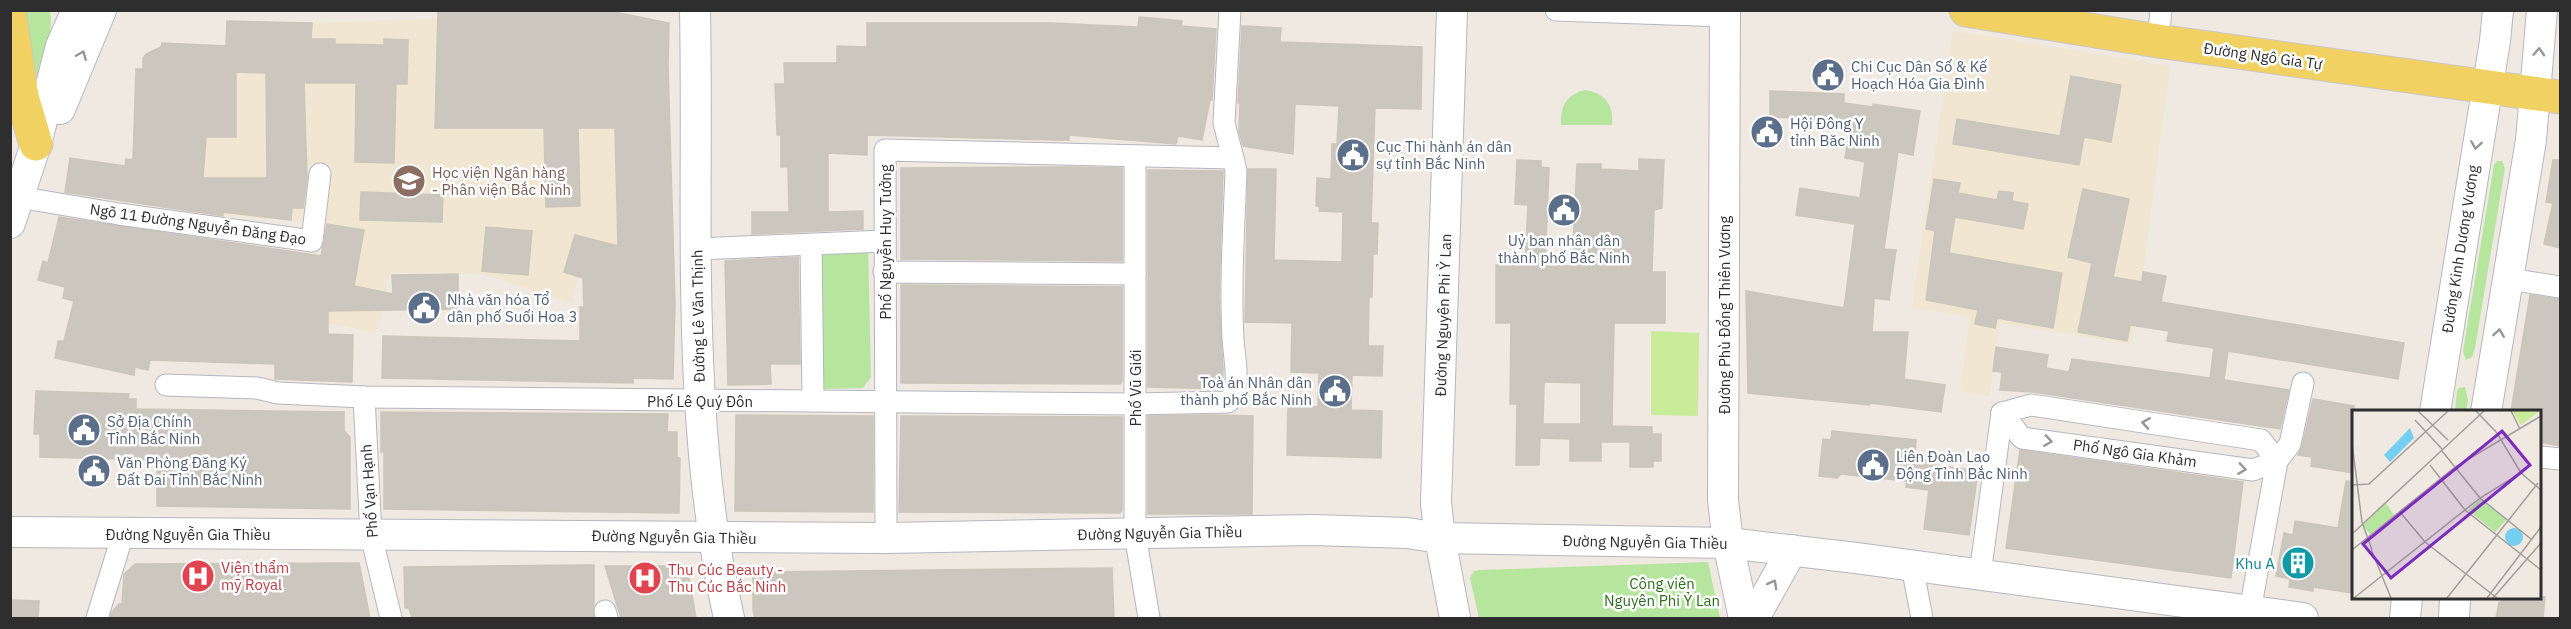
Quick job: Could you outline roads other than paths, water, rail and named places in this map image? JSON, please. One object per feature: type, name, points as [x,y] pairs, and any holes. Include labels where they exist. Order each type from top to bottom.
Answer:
[{"type":"main road","name":"Đường Ngô Gia Tự","points":[[1966,10],[2159,26],[2486,87],[2549,95]]},
{"type":"main road","points":[[10,18],[22,97],[36,144]]},
{"type":"street","points":[[14,210],[36,144],[61,46],[77,10]]},
{"type":"street","points":[[36,144],[64,102],[101,10]]},
{"type":"street","name":"Đường Lê Văn Thịnh","points":[[695,10],[700,401],[712,537],[729,618]]},
{"type":"street","points":[[1230,10],[1224,123],[1233,158]]},
{"type":"street","name":"Đường Nguyên Phi Ỷ Lan","points":[[1452,10],[1436,503],[1455,618]]},
{"type":"street","points":[[1556,10],[1725,13]]},
{"type":"street","name":"Đường Kinh Dương Vương","points":[[2435,410],[2498,10]]},
{"type":"street","points":[[2486,410],[2508,279],[2549,95],[2542,10]]},
{"type":"street","name":"Đường Phù Đổng Thiên Vương","points":[[1725,13],[1723,500],[1728,543],[1744,618]]},
{"type":"street","name":"Phố Nguyễn Huy Tưởng","points":[[886,538],[885,150],[1233,158]]},
{"type":"street","name":"Phố Vũ Giới","points":[[1135,157],[1136,534],[1149,618]]},
{"type":"street","name":"Phố Lê Quý Đôn","points":[[166,385],[257,388],[278,393],[364,397],[1224,403],[1232,398],[1235,388],[1233,336],[1236,171],[1233,158]]},
{"type":"street","name":"Ngõ 11 Đường Nguyễn Đăng Đạo","points":[[14,210],[312,241],[320,174]]},
{"type":"street","points":[[697,249],[884,242]]},
{"type":"street","points":[[811,245],[813,401]]},
{"type":"street","points":[[884,272],[1135,274]]},
{"type":"street","points":[[2508,279],[2560,287]]},
{"type":"street","points":[[2443,362],[2493,368]]},
{"type":"street","points":[[2250,611],[2277,461],[2290,444],[2303,383]]},
{"type":"street","name":"Phố Vạn Hạnh","points":[[364,397],[371,535],[391,618]]},
{"type":"street","name":"Phố Ngô Gia Khảm","points":[[2031,405],[2261,440],[2277,461],[2253,470],[2022,438],[2002,413],[2031,405]]},
{"type":"street","points":[[1980,574],[2002,413]]},
{"type":"street","points":[[2084,446],[2088,414]]},
{"type":"street","points":[[2179,460],[2182,428]]},
{"type":"street","points":[[2541,457],[2560,459]]},
{"type":"street","name":"Đường Nguyễn Gia Thiều","points":[[10,532],[886,538],[1314,530],[1407,533],[1440,538],[1728,543],[1980,574],[2303,618]]},
{"type":"street","points":[[97,618],[123,534]]},
{"type":"street","points":[[1754,618],[1791,550]]},
{"type":"street","points":[[1912,566],[1922,618]]},
{"type":"street","points":[[2405,618],[2407,599]]},
{"type":"street","points":[[2454,618],[2455,599]]},
{"type":"place","name":"Chi Cục Dân Số & Kế Hoạch Hóa Gia Đình","points":[[1828,75]]},
{"type":"place","name":"Hội Đông Y tỉnh Băc Ninh","points":[[1767,132]]},
{"type":"place","name":"Cục Thi hành án dân sự tỉnh Bắc Ninh","points":[[1353,155]]},
{"type":"place","name":"Học viện Ngân hàng - Phân viện Bắc Ninh","points":[[409,181]]},
{"type":"place","name":"Uỷ ban nhân dân thành phố Bắc Ninh","points":[[1564,210]]},
{"type":"place","name":"Nhà văn hóa Tổ dân phố Suối Hoa 3","points":[[424,308]]},
{"type":"place","name":"Toà án Nhân dân thành phố Bắc Ninh","points":[[1335,391]]},
{"type":"place","name":"Sở Địa Chính Tỉnh Bắc Ninh","points":[[84,430]]},
{"type":"place","name":"Liên Đoàn Lao Động Tỉnh Bắc Ninh","points":[[1873,465]]},
{"type":"place","name":"Văn Phòng Đăng Ký Đất Đai Tỉnh Bắc Ninh","points":[[94,471]]},
{"type":"place","name":"Khu A","points":[[2298,563]]},
{"type":"place","name":"Viện thẩm mỹ Royal","points":[[198,576]]},
{"type":"place","name":"Thu Cúc Beauty - Thu Cúc Bắc Ninh","points":[[645,578]]},
{"type":"park label","name":"Công viên Nguyên Phi Ỷ Lan","points":[[1662,592]]}]
